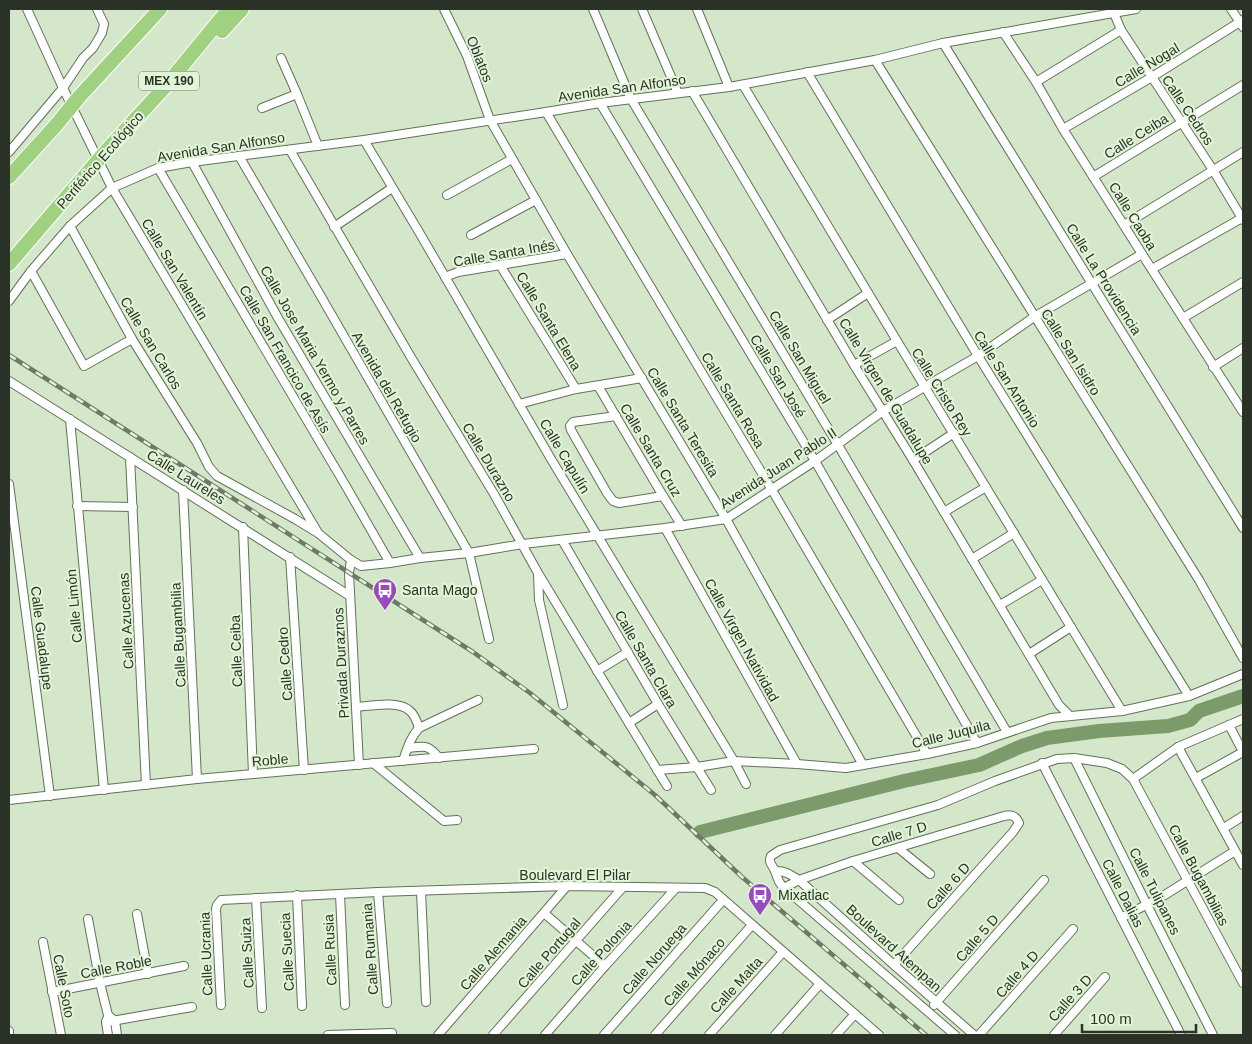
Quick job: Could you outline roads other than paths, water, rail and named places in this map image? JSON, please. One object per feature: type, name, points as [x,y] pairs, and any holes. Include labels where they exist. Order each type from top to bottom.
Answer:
[{"type":"highway","points":[[9,177],[160,9]]},
{"type":"highway","name":"Periférico Ecológico","points":[[9,264],[106,151],[163,89],[229,9]]},
{"type":"highway","points":[[163,89],[211,43],[242,9]]},
{"type":"street","name":"Calle San Valentín","points":[[27,9],[112,188],[318,533]]},
{"type":"street","points":[[9,152],[63,88],[82,58],[92,48],[102,33],[104,24],[97,9]]},
{"type":"street","name":"Oblatos","points":[[444,9],[466,56],[490,120]]},
{"type":"street","name":"Calle San Miguel","points":[[593,9],[631,99],[1007,732]]},
{"type":"street","points":[[642,9],[678,94]]},
{"type":"street","points":[[697,9],[729,87]]},
{"type":"street","name":"Avenida San Alfonso","points":[[9,301],[70,226],[112,188],[158,168],[364,140],[600,102],[743,85],[875,60],[943,43],[1136,9]]},
{"type":"street","points":[[1231,9],[1242,23]]},
{"type":"street","name":"Calle Cedros","points":[[1114,13],[1121,30],[1243,219]]},
{"type":"street","name":"Calle Nogal","points":[[1063,130],[1242,23]]},
{"type":"street","points":[[1036,82],[1121,30]]},
{"type":"street","name":"Calle Caoba","points":[[1003,32],[1036,82],[1063,130],[1243,412]]},
{"type":"street","name":"Calle La Providencia","points":[[943,43],[1243,528]]},
{"type":"street","points":[[281,58],[298,94],[318,146]]},
{"type":"street","name":"Calle San Isidro","points":[[875,60],[1199,580],[1243,658]]},
{"type":"street","name":"Calle San Antonio","points":[[807,72],[978,356],[1189,696]]},
{"type":"street","name":"Calle Cristo Rey","points":[[743,85],[896,341],[1122,711]]},
{"type":"street","name":"Calle Ceiba","points":[[1093,177],[1243,85]]},
{"type":"street","name":"Calle Virgen de Guadalupe","points":[[692,91],[1058,705],[1070,716]]},
{"type":"street","points":[[262,108],[298,94]]},
{"type":"street","name":"Calle San José","points":[[600,102],[815,461],[977,743]]},
{"type":"street","name":"Calle Santa Rosa","points":[[546,112],[772,490],[926,754]]},
{"type":"street","name":"Calle Santa Teresita","points":[[490,120],[567,254],[726,519],[864,765]]},
{"type":"street","name":"Calle Capulín","points":[[364,140],[746,784]]},
{"type":"street","name":"Calle Durazno","points":[[290,150],[412,359],[467,448],[538,573],[667,786]]},
{"type":"street","points":[[1124,225],[1243,152]]},
{"type":"street","name":"Avenida del Refugio","points":[[239,156],[469,553],[489,639]]},
{"type":"street","points":[[447,195],[512,159]]},
{"type":"street","name":"Calle Jose Maria Yermo y Parres","points":[[192,162],[278,318],[420,558]]},
{"type":"street","name":"Calle San Francico de Asís","points":[[158,168],[390,563]]},
{"type":"street","points":[[334,226],[392,188]]},
{"type":"street","points":[[471,235],[536,200]]},
{"type":"street","points":[[1152,269],[1243,219]]},
{"type":"street","name":"Calle San Carlos","points":[[70,226],[132,339],[197,443],[212,472]]},
{"type":"street","name":"Calle Santa Inés","points":[[445,277],[458,272],[567,254]]},
{"type":"street","name":"Avenida Juan Pablo II","points":[[351,560],[361,566],[390,563],[523,544],[682,526],[726,519],[815,461],[883,411],[978,356],[1034,318],[1142,254]]},
{"type":"street","name":"Calle Santa Elena","points":[[500,265],[576,389]]},
{"type":"street","points":[[31,272],[84,366],[132,339]]},
{"type":"street","points":[[1183,318],[1243,282]]},
{"type":"street","points":[[828,320],[868,293]]},
{"type":"street","points":[[854,365],[896,341]]},
{"type":"street","points":[[1214,367],[1243,348]]},
{"type":"street","points":[[519,404],[576,389],[642,378]]},
{"type":"street","name":"Calle Laureles","points":[[9,380],[350,596]]},
{"type":"street","name":"Calle Santa Cruz","points":[[598,386],[682,526]]},
{"type":"street","points":[[616,416],[573,422],[570,426],[571,430],[613,501],[619,503],[663,496]]},
{"type":"street","name":"Calle Limón","points":[[70,419],[104,790]]},
{"type":"street","points":[[913,460],[954,434]]},
{"type":"street","name":"Calle Azucenas","points":[[130,457],[146,785]]},
{"type":"street","name":"Calle Laureles","points":[[212,472],[296,519],[318,533],[351,560]]},
{"type":"street","name":"Calle Guadalupe","points":[[9,484],[50,796]]},
{"type":"street","points":[[944,512],[986,487]]},
{"type":"street","name":"Calle Bugambilia","points":[[183,490],[198,779]]},
{"type":"street","points":[[78,506],[133,506]]},
{"type":"street","name":"Calle Ceiba","points":[[243,527],[253,774]]},
{"type":"street","name":"Calle Virgen Natividad","points":[[665,528],[797,764]]},
{"type":"street","points":[[972,559],[1014,533]]},
{"type":"street","name":"Calle Santa Clara","points":[[562,540],[711,790]]},
{"type":"street","name":"Calle Cedro","points":[[290,557],[304,770]]},
{"type":"street","name":"Privada Duraznos","points":[[351,560],[349,572],[359,765]]},
{"type":"street","points":[[538,573],[539,600],[563,705]]},
{"type":"street","points":[[1000,605],[1042,580]]},
{"type":"street","points":[[1029,654],[1071,627]]},
{"type":"street","points":[[598,671],[628,652]]},
{"type":"street","name":"Calle Juquila","points":[[657,770],[697,767],[734,761],[846,768],[977,743],[1051,718],[1122,711],[1189,696],[1243,674]]},
{"type":"street","points":[[403,761],[414,734],[419,728],[478,700]]},
{"type":"street","points":[[629,723],[658,704]]},
{"type":"street","points":[[1051,718],[1058,705]]},
{"type":"street","points":[[356,707],[400,706],[409,710],[419,728]]},
{"type":"street","points":[[775,871],[770,865],[769,860],[770,856],[780,850],[938,804],[1057,758],[1074,758],[1107,763],[1122,770],[1133,779],[1178,747],[1243,719]]},
{"type":"street","points":[[1196,778],[1243,752],[1229,725]]},
{"type":"street","points":[[408,748],[421,746],[431,748],[439,758]]},
{"type":"street","points":[[1178,747],[1224,828],[1243,866]]},
{"type":"street","name":"Roble","points":[[9,800],[198,779],[534,749]]},
{"type":"street","name":"Calle Tulipanes","points":[[1074,758],[1214,1035]]},
{"type":"street","name":"Calle Dalias","points":[[1042,763],[1181,1035]]},
{"type":"street","points":[[373,764],[444,820],[457,820]]},
{"type":"street","name":"Calle Bugambilias","points":[[1133,779],[1243,983]]},
{"type":"street","name":"Calle 7 D","points":[[784,888],[798,880],[853,861],[1009,815],[1018,818],[1020,823]]},
{"type":"street","points":[[1224,828],[1243,816]]},
{"type":"street","name":"Calle 6 D","points":[[894,965],[1007,840],[1020,823]]},
{"type":"street","points":[[898,848],[930,874]]},
{"type":"street","points":[[1121,918],[1147,905],[1235,851]]},
{"type":"street","points":[[853,861],[899,900]]},
{"type":"street","name":"Boulevard Atempan","points":[[955,1035],[784,888],[778,882],[775,871],[786,872],[798,880],[974,1035]]},
{"type":"street","name":"Calle 5 D","points":[[928,1012],[1044,880]]},
{"type":"street","name":"Boulevard El Pilar","points":[[218,901],[223,899],[297,895],[567,886],[705,888],[715,892],[879,1035]]},
{"type":"street","name":"Calle Alemania","points":[[438,1035],[567,886]]},
{"type":"street","name":"Calle Portugal","points":[[493,1035],[623,887]]},
{"type":"street","name":"Calle Polonia","points":[[545,1035],[676,888]]},
{"type":"street","points":[[420,891],[426,1002]]},
{"type":"street","name":"Calle Rumania","points":[[378,892],[386,1003]]},
{"type":"street","name":"Calle Rusia","points":[[340,894],[345,1005]]},
{"type":"street","name":"Calle Suecia","points":[[297,895],[302,1006]]},
{"type":"street","name":"Calle Suiza","points":[[256,898],[262,1008]]},
{"type":"street","name":"Calle Noruega","points":[[604,1035],[724,900]]},
{"type":"street","name":"Calle Ucrania","points":[[218,901],[216,909],[221,1005]]},
{"type":"street","points":[[544,912],[605,966]]},
{"type":"street","points":[[137,914],[148,974]]},
{"type":"street","points":[[88,919],[107,1019],[108,1035]]},
{"type":"street","name":"Calle Mónaco","points":[[655,1035],[752,925]]},
{"type":"street","name":"Calle 4 D","points":[[979,1035],[1073,929]]},
{"type":"street","name":"Calle Soto","points":[[42,942],[61,1035]]},
{"type":"street","name":"Calle Malta","points":[[708,1035],[783,952]]},
{"type":"street","name":"Calle Roble","points":[[52,992],[184,966]]},
{"type":"street","name":"Calle 3 D","points":[[1054,1035],[1105,977]]},
{"type":"street","points":[[775,1035],[820,984]]},
{"type":"street","points":[[107,1019],[114,1021],[192,1007]]},
{"type":"street","points":[[836,1035],[855,1014]]},
{"type":"street","points":[[114,1021],[117,1035]]},
{"type":"street","points":[[328,1035],[392,1033]]},
{"type":"waterway","points":[[700,832],[904,781],[979,765],[1022,746],[1047,738],[1099,731],[1168,726],[1190,720],[1199,711],[1243,696]]},
{"type":"railway","points":[[9,355],[473,652],[530,693],[655,795],[742,877],[926,1035]]},
{"type":"place","name":"Santa Mago","points":[[385,611]]},
{"type":"place","name":"Mixatlac","points":[[760,916]]}]
